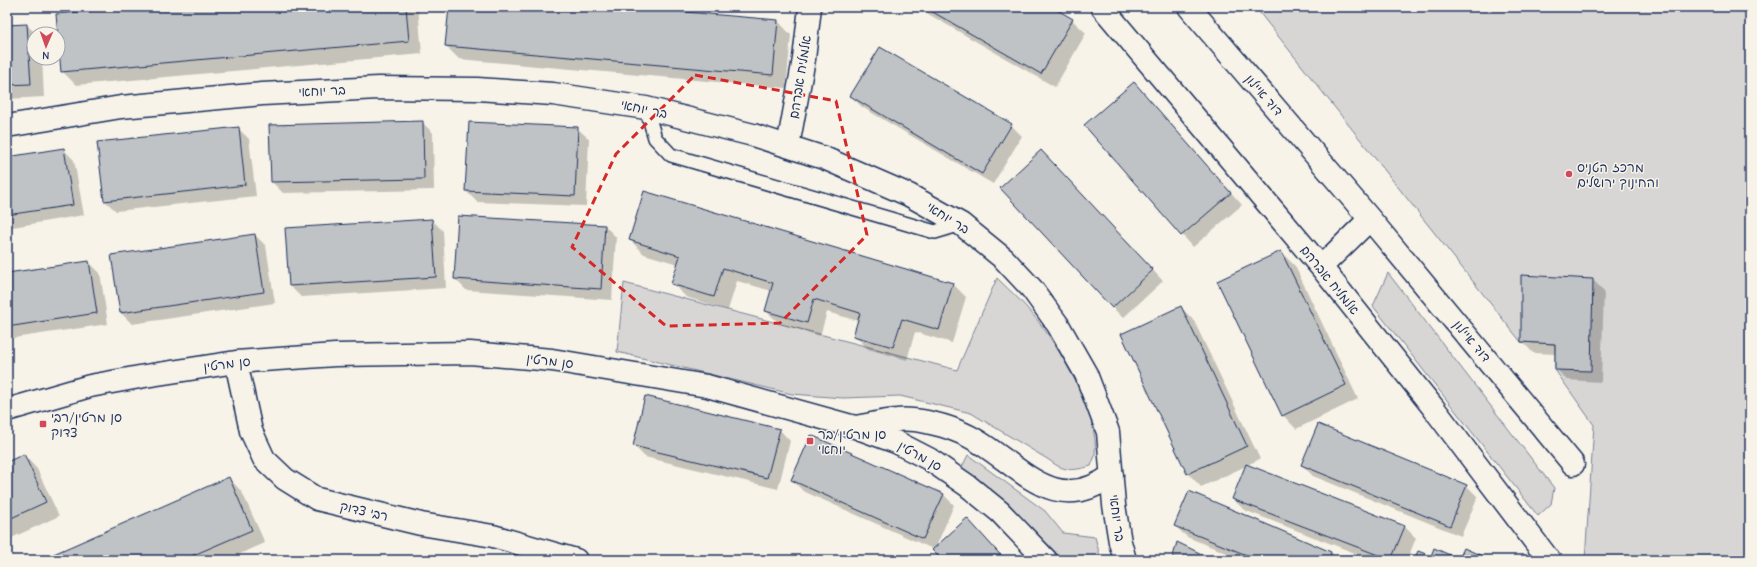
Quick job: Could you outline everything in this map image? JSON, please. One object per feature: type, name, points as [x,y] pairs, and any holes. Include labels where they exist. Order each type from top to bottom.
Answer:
[{"type":"street","name":"אלמליח אברהם","points":[[788,146],[804,59],[810,7]]},
{"type":"street","name":"אלמליח אברהם","points":[[1102,7],[1321,267],[1432,406],[1549,560]]},
{"type":"street","name":"דוד איילון","points":[[1189,7],[1370,219],[1573,464]]},
{"type":"street","name":"בר יוחאי","points":[[7,126],[120,107],[262,94],[378,88],[445,88],[553,94],[646,108],[754,135],[824,158],[909,195],[961,224],[1004,259],[1032,289],[1058,325],[1086,374],[1108,432],[1114,504],[1120,542],[1125,560]]},
{"type":"street","points":[[1321,267],[1370,219]]},
{"type":"street","name":"סן מרטין","points":[[7,410],[90,386],[236,362],[335,355],[470,353],[552,360],[707,386],[855,428],[902,445],[929,459],[968,486],[1000,512],[1046,560]]},
{"type":"street","name":"רבי צדוק","points":[[236,362],[250,431],[264,459],[285,479],[317,499],[421,524],[493,536],[576,560]]},
{"type":"street","name":"בר יוחאי","points":[[855,428],[898,419],[927,422],[957,431],[985,445],[1020,471],[1045,486],[1065,492],[1085,491],[1100,484],[1112,475]]},
{"type":"lane","points":[[646,108],[655,138],[671,155],[935,232],[961,224]]},
{"type":"highlighted area","points":[[695,75],[836,101],[867,235],[780,323],[666,326],[572,247],[616,154]]},
{"type":"shaded area","name":"מרכז הטניס והחינוך ירושלים","points":[[1255,7],[1750,7],[1750,560],[1585,560],[1594,425],[1555,370],[1555,344],[1521,342]]},
{"type":"shaded area","points":[[1388,273],[1554,488],[1551,504],[1538,516],[1373,306]]},
{"type":"shaded area","points":[[997,278],[1024,305],[1043,328],[1065,362],[1075,381],[1091,420],[1095,438],[1095,456],[1091,466],[1079,469],[1059,467],[971,413],[900,396],[843,398],[792,394],[617,352],[624,283],[957,370]]},
{"type":"shaded area","points":[[968,455],[1045,511],[1063,533],[1095,537],[1101,560],[1060,560],[1038,534],[1014,511],[961,469]]},
{"type":"building","points":[[137,7],[406,7],[409,41],[61,72],[60,66],[66,66],[66,26],[57,26],[56,14]]},
{"type":"building","points":[[449,7],[627,7],[778,20],[773,75],[445,46]]},
{"type":"building","points":[[924,7],[1052,7],[1073,19],[1041,74]]},
{"type":"building","points":[[27,24],[26,66],[30,66],[31,84],[7,85],[7,25]]},
{"type":"building","points":[[880,47],[1012,124],[982,174],[850,96]]},
{"type":"building","points":[[1134,82],[1231,193],[1181,236],[1084,125]]},
{"type":"building","points":[[423,121],[424,179],[271,182],[269,125]]},
{"type":"building","points":[[469,122],[578,127],[575,196],[465,191]]},
{"type":"building","points":[[239,127],[245,185],[104,201],[97,142]]},
{"type":"building","points":[[64,148],[73,205],[7,215],[7,157]]},
{"type":"building","points":[[1041,150],[1153,270],[1112,308],[1000,188]]},
{"type":"building","points":[[644,191],[953,283],[939,330],[902,319],[893,347],[853,336],[860,313],[814,299],[807,323],[765,311],[773,283],[723,268],[714,297],[671,284],[680,256],[629,240]]},
{"type":"building","points":[[458,216],[605,225],[601,289],[454,279]]},
{"type":"building","points":[[432,219],[436,277],[289,286],[285,228]]},
{"type":"building","points":[[255,234],[264,292],[120,313],[111,255]]},
{"type":"building","points":[[1281,251],[1346,385],[1282,416],[1217,281]]},
{"type":"building","points":[[89,261],[97,313],[7,327],[7,273]]},
{"type":"building","points":[[1521,275],[1593,279],[1591,371],[1555,370],[1555,344],[1521,342]]},
{"type":"building","points":[[1181,306],[1247,446],[1187,474],[1121,334]]},
{"type":"building","points":[[645,396],[780,429],[767,478],[633,446]]},
{"type":"building","points":[[1318,424],[1467,485],[1450,526],[1301,465]]},
{"type":"building","points":[[811,435],[944,494],[923,539],[791,480]]},
{"type":"building","points":[[24,454],[46,502],[7,520],[7,462]]},
{"type":"building","points":[[1246,464],[1405,526],[1391,560],[1232,499]]},
{"type":"building","points":[[229,477],[252,530],[182,560],[40,560]]},
{"type":"building","points":[[1189,491],[1331,552],[1329,560],[1259,560],[1174,526]]},
{"type":"building","points":[[967,518],[1005,560],[942,560],[932,550]]},
{"type":"building","points":[[1177,542],[1214,560],[1172,560]]},
{"type":"building","points":[[1434,548],[1459,559],[1464,548],[1491,560],[1414,560],[1418,551],[1431,556]]},
{"type":"place","name":"מרכז הטניס והחינוך ירושלים","points":[[1569,174]]},
{"type":"place","name":"סן מרטין/רבי צדוק","points":[[43,424]]},
{"type":"place","name":"סן מרטין/בר יוחאי","points":[[810,441]]}]
